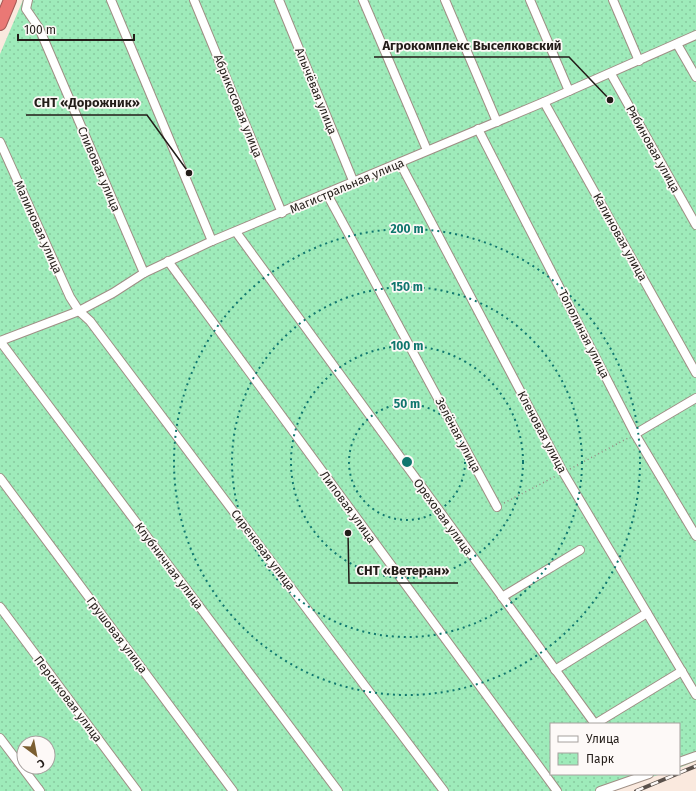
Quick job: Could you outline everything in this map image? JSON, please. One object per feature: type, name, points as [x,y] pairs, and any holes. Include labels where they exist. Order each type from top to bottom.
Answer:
[{"type":"highway","points":[[0,24],[10,0]]},
{"type":"street","name":"Сливовая улица","points":[[28,0],[26,9],[39,28],[144,274]]},
{"type":"street","points":[[111,0],[212,241]]},
{"type":"street","name":"Абрикосовая улица","points":[[194,0],[282,213]]},
{"type":"street","name":"Алычёвая улица","points":[[279,0],[354,182]]},
{"type":"street","points":[[363,0],[427,150]]},
{"type":"street","points":[[445,0],[497,122]]},
{"type":"street","points":[[530,0],[569,91]]},
{"type":"street","points":[[613,0],[639,61]]},
{"type":"street","name":"Магистральная улица","points":[[0,341],[79,311],[168,261],[212,241],[611,74],[696,35]]},
{"type":"street","points":[[677,44],[696,77]]},
{"type":"street","name":"Рябиновая улица","points":[[611,74],[696,225]]},
{"type":"street","name":"Калиновая улица","points":[[544,102],[696,372]]},
{"type":"street","name":"Тополиная улица","points":[[478,129],[635,434],[696,536]]},
{"type":"street","name":"Малиновая улица","points":[[0,142],[70,297],[79,311]]},
{"type":"street","name":"Кленовая улица","points":[[400,163],[563,472],[696,695]]},
{"type":"street","name":"Зелёная улица","points":[[327,194],[497,507]]},
{"type":"street","name":"Ореховая улица","points":[[236,232],[594,723]]},
{"type":"street","name":"Липовая улица","points":[[168,261],[557,791]]},
{"type":"street","name":"Сиреневая улица","points":[[79,311],[90,321],[444,791]]},
{"type":"street","name":"Клубничная улица","points":[[0,341],[338,791]]},
{"type":"street","points":[[635,434],[696,398]]},
{"type":"street","name":"Грушовая улица","points":[[0,478],[233,791]]},
{"type":"street","points":[[502,597],[580,550]]},
{"type":"street","name":"Персиковая улица","points":[[0,607],[137,791]]},
{"type":"street","points":[[555,670],[647,613]]},
{"type":"street","points":[[597,723],[682,671]]},
{"type":"street","points":[[0,738],[40,791]]},
{"type":"street","points":[[680,762],[696,756]]},
{"type":"street","points":[[600,791],[633,777],[643,775]]},
{"type":"green space","points":[[23,0],[696,0],[696,761],[680,768],[680,723],[550,723],[550,775],[658,775],[610,791],[0,791],[0,54]]},
{"type":"railway","points":[[680,773],[696,766]]},
{"type":"railway","points":[[636,791],[675,775]]},
{"type":"place","name":"Агрокомплекс Выселковский","points":[[610,100]]},
{"type":"place","name":"СНТ «Дорожник»","points":[[189,173]]},
{"type":"place","name":"СНТ «Ветеран»","points":[[348,533]]}]
